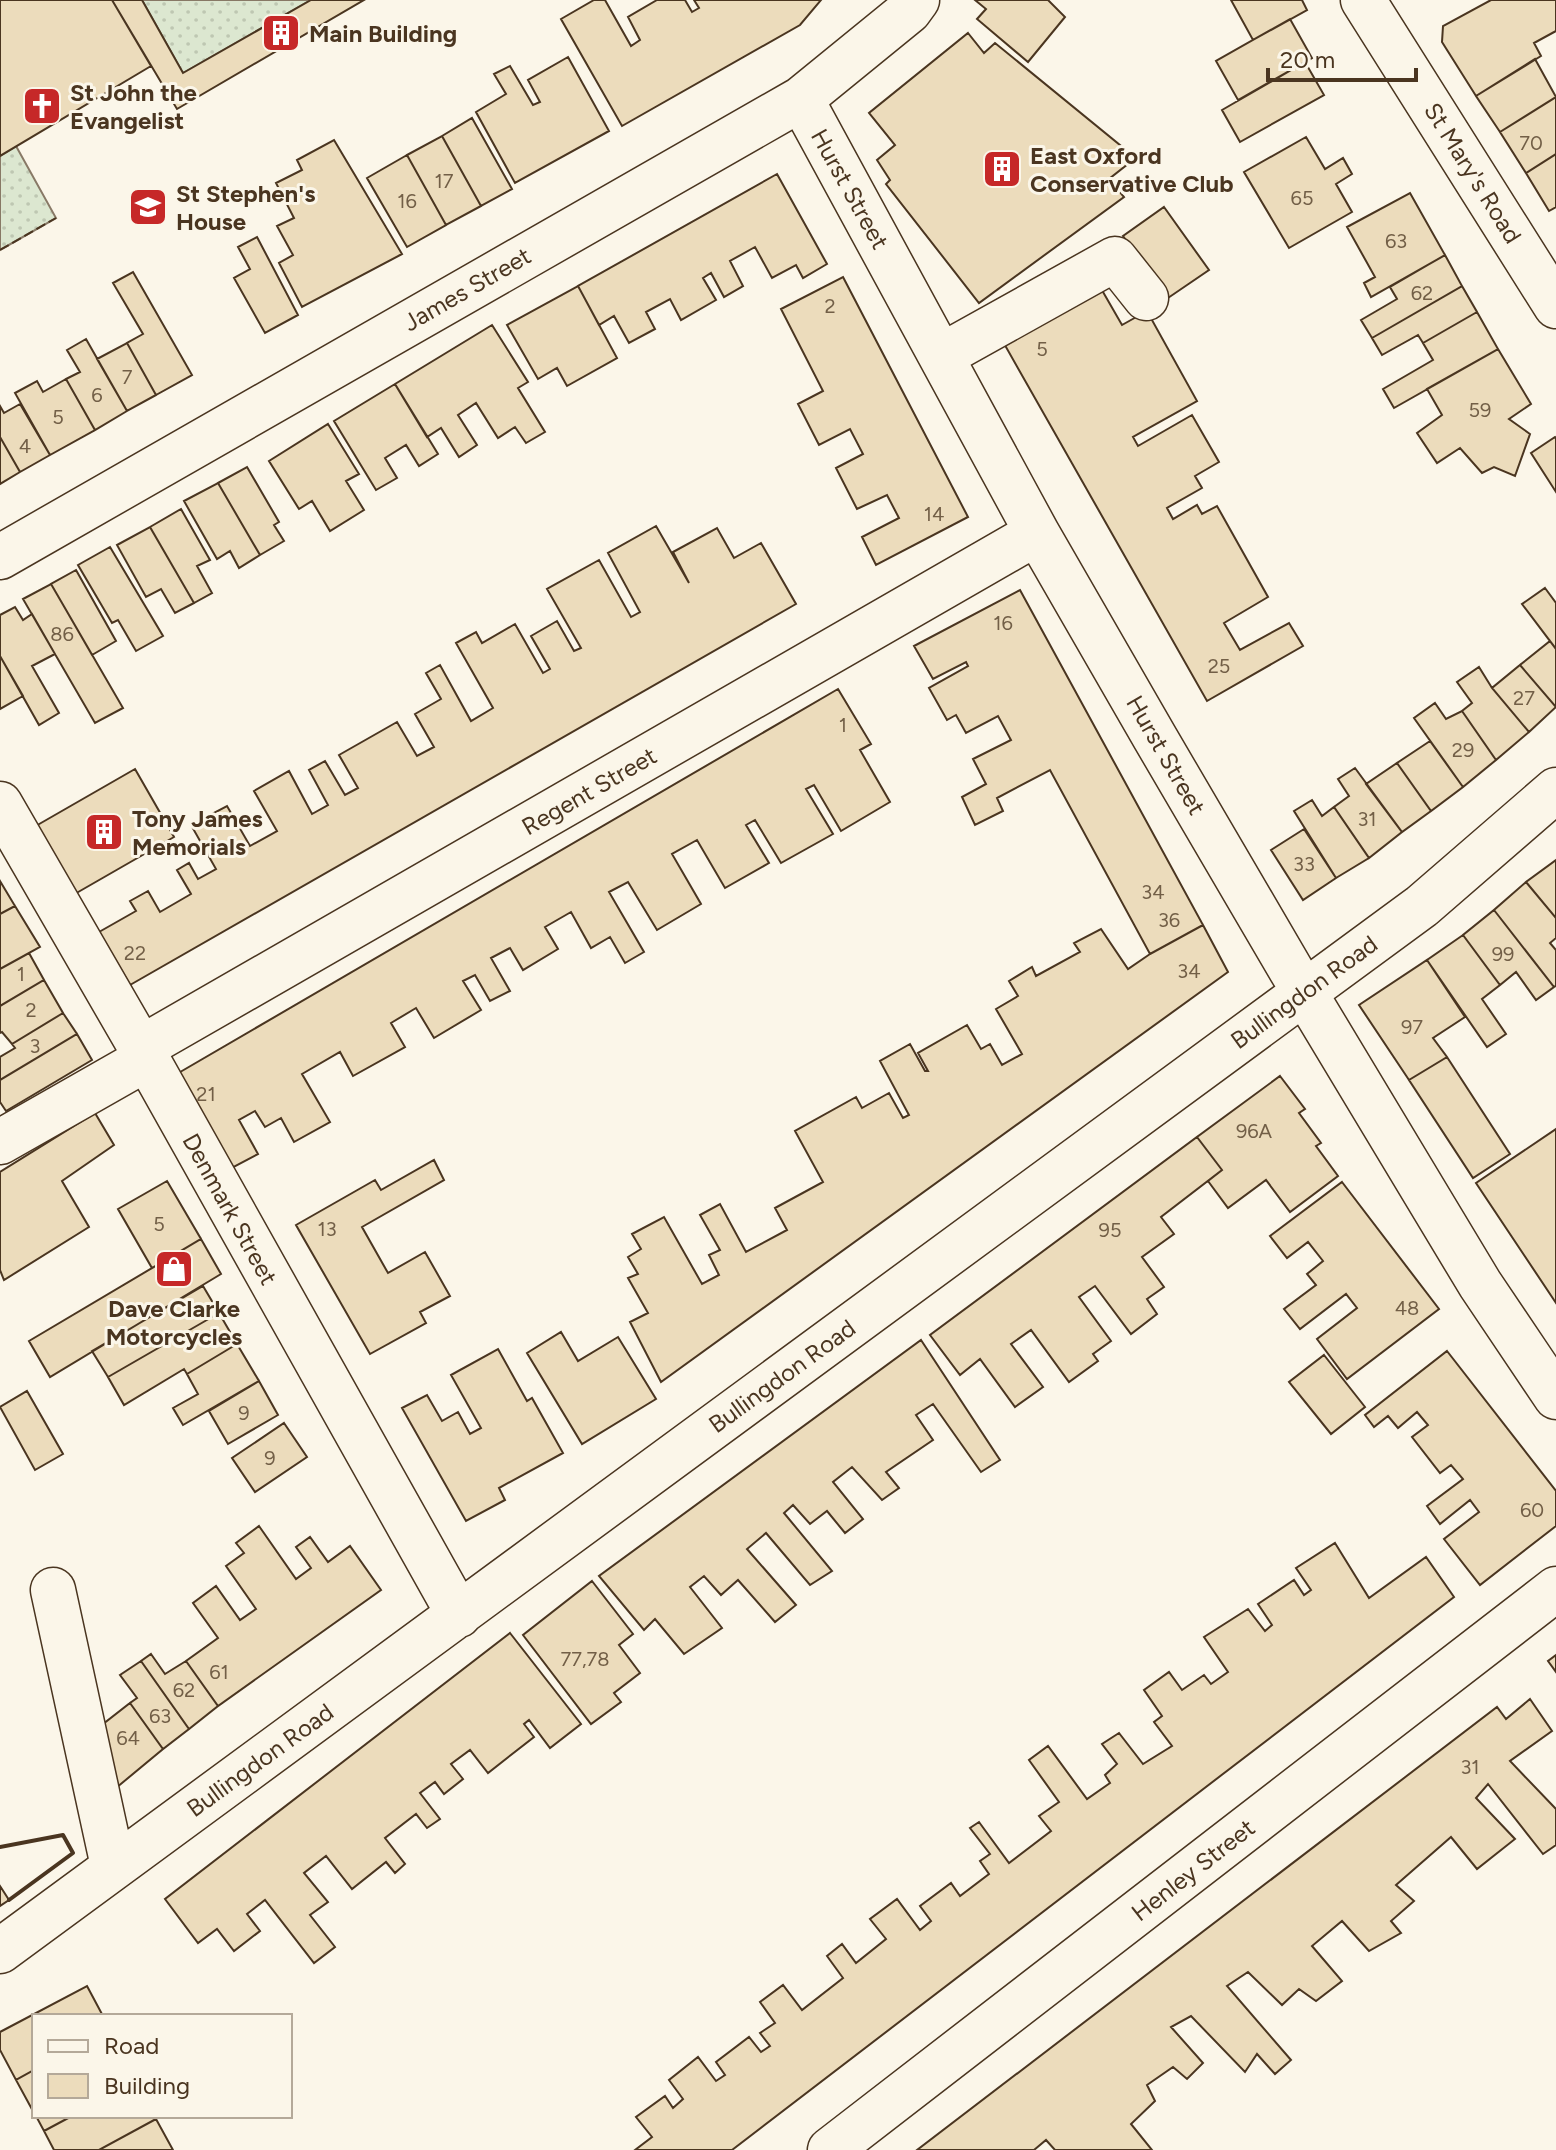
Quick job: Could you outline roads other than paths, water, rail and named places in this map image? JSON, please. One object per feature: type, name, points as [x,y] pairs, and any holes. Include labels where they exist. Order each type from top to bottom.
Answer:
[{"type":"street","name":"James Street","points":[[0,557],[801,99],[909,11],[917,0]]},
{"type":"street","name":"St Mary's Road","points":[[1382,8],[1556,306]]},
{"type":"street","name":"Hurst Street","points":[[801,99],[1037,533],[1304,991],[1480,1284],[1556,1397]]},
{"type":"street","points":[[941,356],[1115,259],[1146,298]]},
{"type":"street","name":"Regent Street","points":[[0,1142],[143,1054],[1037,533]]},
{"type":"street","name":"Bullingdon Road","points":[[0,1951],[1422,906],[1556,790]]},
{"type":"street","name":"Denmark Street","points":[[0,804],[459,1615]]},
{"type":"street","name":"Henley Street","points":[[830,2150],[1556,1589]]},
{"type":"street","points":[[53,1590],[113,1866]]},
{"type":"place","name":"Main Building","points":[[281,33]]},
{"type":"place","name":"St John the Evangelist","points":[[42,106]]},
{"type":"place","name":"East Oxford Conservative Club","points":[[1002,169]]},
{"type":"place","name":"St Stephen's House","points":[[148,207]]},
{"type":"place","name":"Tony James Memorials","points":[[104,832]]},
{"type":"place","name":"Dave Clarke Motorcycles","points":[[174,1269]]}]
